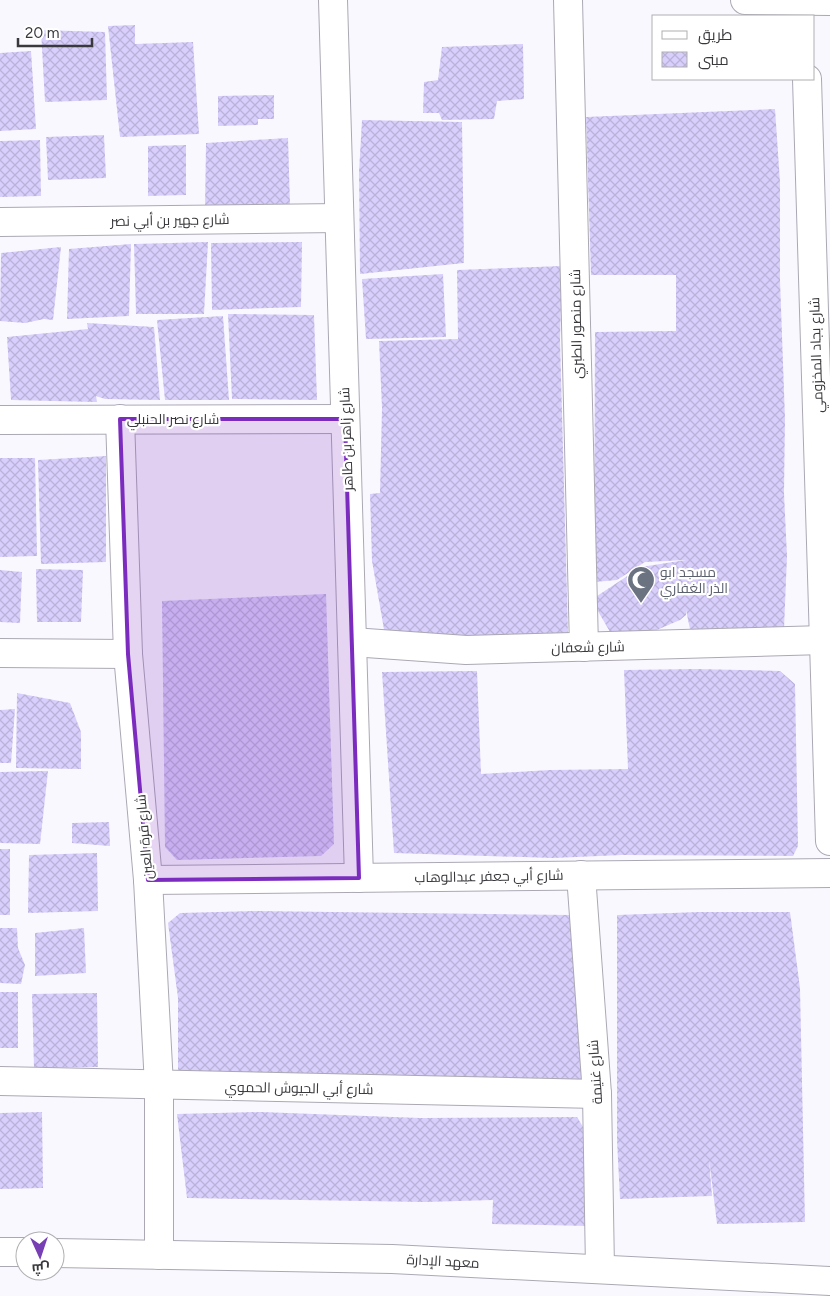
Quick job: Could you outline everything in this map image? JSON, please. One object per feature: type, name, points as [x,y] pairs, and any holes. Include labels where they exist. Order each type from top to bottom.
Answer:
[{"type":"street","name":"شارع زاهر بن طاهر","points":[[333,0],[359,878]]},
{"type":"street","name":"شارع منصور الطبري","points":[[568,0],[584,647]]},
{"type":"street","points":[[745,0],[814,6]]},
{"type":"street","name":"شارع بجاد المخزومي","points":[[807,80],[830,841]]},
{"type":"street","name":"شارع جهير بن أبي نصر","points":[[0,222],[339,218]]},
{"type":"street","name":"شارع نصر الحنبلي","points":[[0,420],[345,418]]},
{"type":"street","name":"شارع قرة العين","points":[[120,419],[128,654],[148,880],[159,1085],[159,1255]]},
{"type":"street","name":"شارع شعفان","points":[[352,642],[466,650],[824,640]]},
{"type":"street","points":[[0,653],[128,654]]},
{"type":"street","name":"شارع أبي جعفر عبدالوهاب","points":[[148,880],[830,873]]},
{"type":"street","name":"شارع غنيمة","points":[[581,876],[597,1094],[600,1269]]},
{"type":"street","name":"شارع أبي الجيوش الحموي","points":[[0,1081],[597,1094]]},
{"type":"street","points":[[0,1252],[15,1252]]},
{"type":"street","name":"معهد الإدارة","points":[[65,1253],[392,1259],[830,1281]]},
{"type":"highlighted area","points":[[120,419],[345,419],[359,878],[148,880],[128,654]]},
{"type":"building","points":[[135,25],[135,44],[193,42],[199,134],[120,137],[108,26]]},
{"type":"building","points":[[41,30],[105,32],[107,100],[45,102]]},
{"type":"building","points":[[523,44],[524,99],[497,101],[494,119],[442,120],[439,113],[423,113],[424,82],[438,80],[442,47]]},
{"type":"building","points":[[31,51],[36,129],[0,131],[0,53]]},
{"type":"building","points":[[274,95],[274,119],[258,119],[258,125],[218,126],[218,96]]},
{"type":"building","points":[[775,109],[780,182],[780,280],[785,419],[784,493],[787,556],[784,629],[691,634],[686,610],[686,615],[680,620],[645,635],[613,637],[599,613],[594,598],[641,567],[686,560],[645,562],[617,580],[594,582],[595,332],[676,331],[676,275],[591,275],[586,117]]},
{"type":"building","points":[[362,120],[462,122],[464,263],[360,274],[359,172]]},
{"type":"building","points":[[104,135],[106,178],[48,180],[46,137]]},
{"type":"building","points":[[288,138],[290,205],[205,207],[206,143]]},
{"type":"building","points":[[40,140],[41,196],[0,197],[0,141]]},
{"type":"building","points":[[186,145],[186,195],[148,196],[148,146]]},
{"type":"building","points":[[208,242],[204,314],[136,314],[134,244]]},
{"type":"building","points":[[302,242],[301,307],[212,310],[211,243]]},
{"type":"building","points":[[131,244],[129,316],[67,319],[69,249]]},
{"type":"building","points":[[61,247],[53,320],[44,319],[25,323],[0,321],[1,253]]},
{"type":"building","points":[[562,266],[560,340],[568,633],[469,637],[385,635],[372,561],[370,494],[380,493],[382,408],[379,341],[458,339],[457,270]]},
{"type":"building","points":[[443,274],[446,337],[366,339],[362,279]]},
{"type":"building","points":[[228,314],[314,315],[317,400],[232,399]]},
{"type":"building","points":[[223,316],[229,400],[165,400],[157,320]]},
{"type":"building","points":[[87,323],[154,327],[160,400],[105,399],[96,396],[97,402],[11,400],[7,337],[88,329]]},
{"type":"building","points":[[106,456],[106,562],[41,564],[38,460]]},
{"type":"building","points":[[0,458],[35,458],[37,556],[0,557]]},
{"type":"building","points":[[36,569],[83,570],[81,622],[37,622]]},
{"type":"building","points":[[0,570],[22,572],[20,623],[0,622]]},
{"type":"building","points":[[326,594],[334,844],[321,856],[177,860],[165,847],[162,601]]},
{"type":"building","points":[[624,670],[780,671],[795,684],[798,846],[793,856],[622,855],[553,858],[394,853],[382,672],[477,671],[481,774],[550,770],[628,769]]},
{"type":"building","points":[[17,693],[70,703],[81,732],[81,769],[16,768]]},
{"type":"building","points":[[15,709],[11,763],[0,763],[0,710]]},
{"type":"building","points":[[48,771],[40,844],[0,843],[0,772]]},
{"type":"building","points":[[109,822],[110,846],[72,843],[72,823]]},
{"type":"building","points":[[0,849],[10,849],[10,915],[0,915]]},
{"type":"building","points":[[97,853],[98,911],[28,913],[29,855]]},
{"type":"building","points":[[255,911],[571,915],[584,1077],[577,1086],[178,1078],[178,998],[168,923],[180,913]]},
{"type":"building","points":[[699,912],[790,912],[800,988],[805,1222],[717,1224],[709,1159],[712,1196],[620,1199],[617,1140],[617,915]]},
{"type":"building","points":[[0,928],[17,928],[18,948],[25,965],[21,984],[0,983]]},
{"type":"building","points":[[84,928],[86,973],[35,976],[35,933]]},
{"type":"building","points":[[0,992],[18,992],[18,1048],[0,1048]]},
{"type":"building","points":[[97,993],[98,1067],[34,1068],[32,994]]},
{"type":"building","points":[[42,1112],[43,1188],[0,1189],[0,1113]]},
{"type":"building","points":[[261,1112],[420,1118],[577,1117],[588,1135],[588,1226],[492,1224],[493,1200],[425,1202],[187,1198],[177,1114]]},
{"type":"place","name":"مسجد ابو الذر الغفاري","points":[[641,604]]}]
